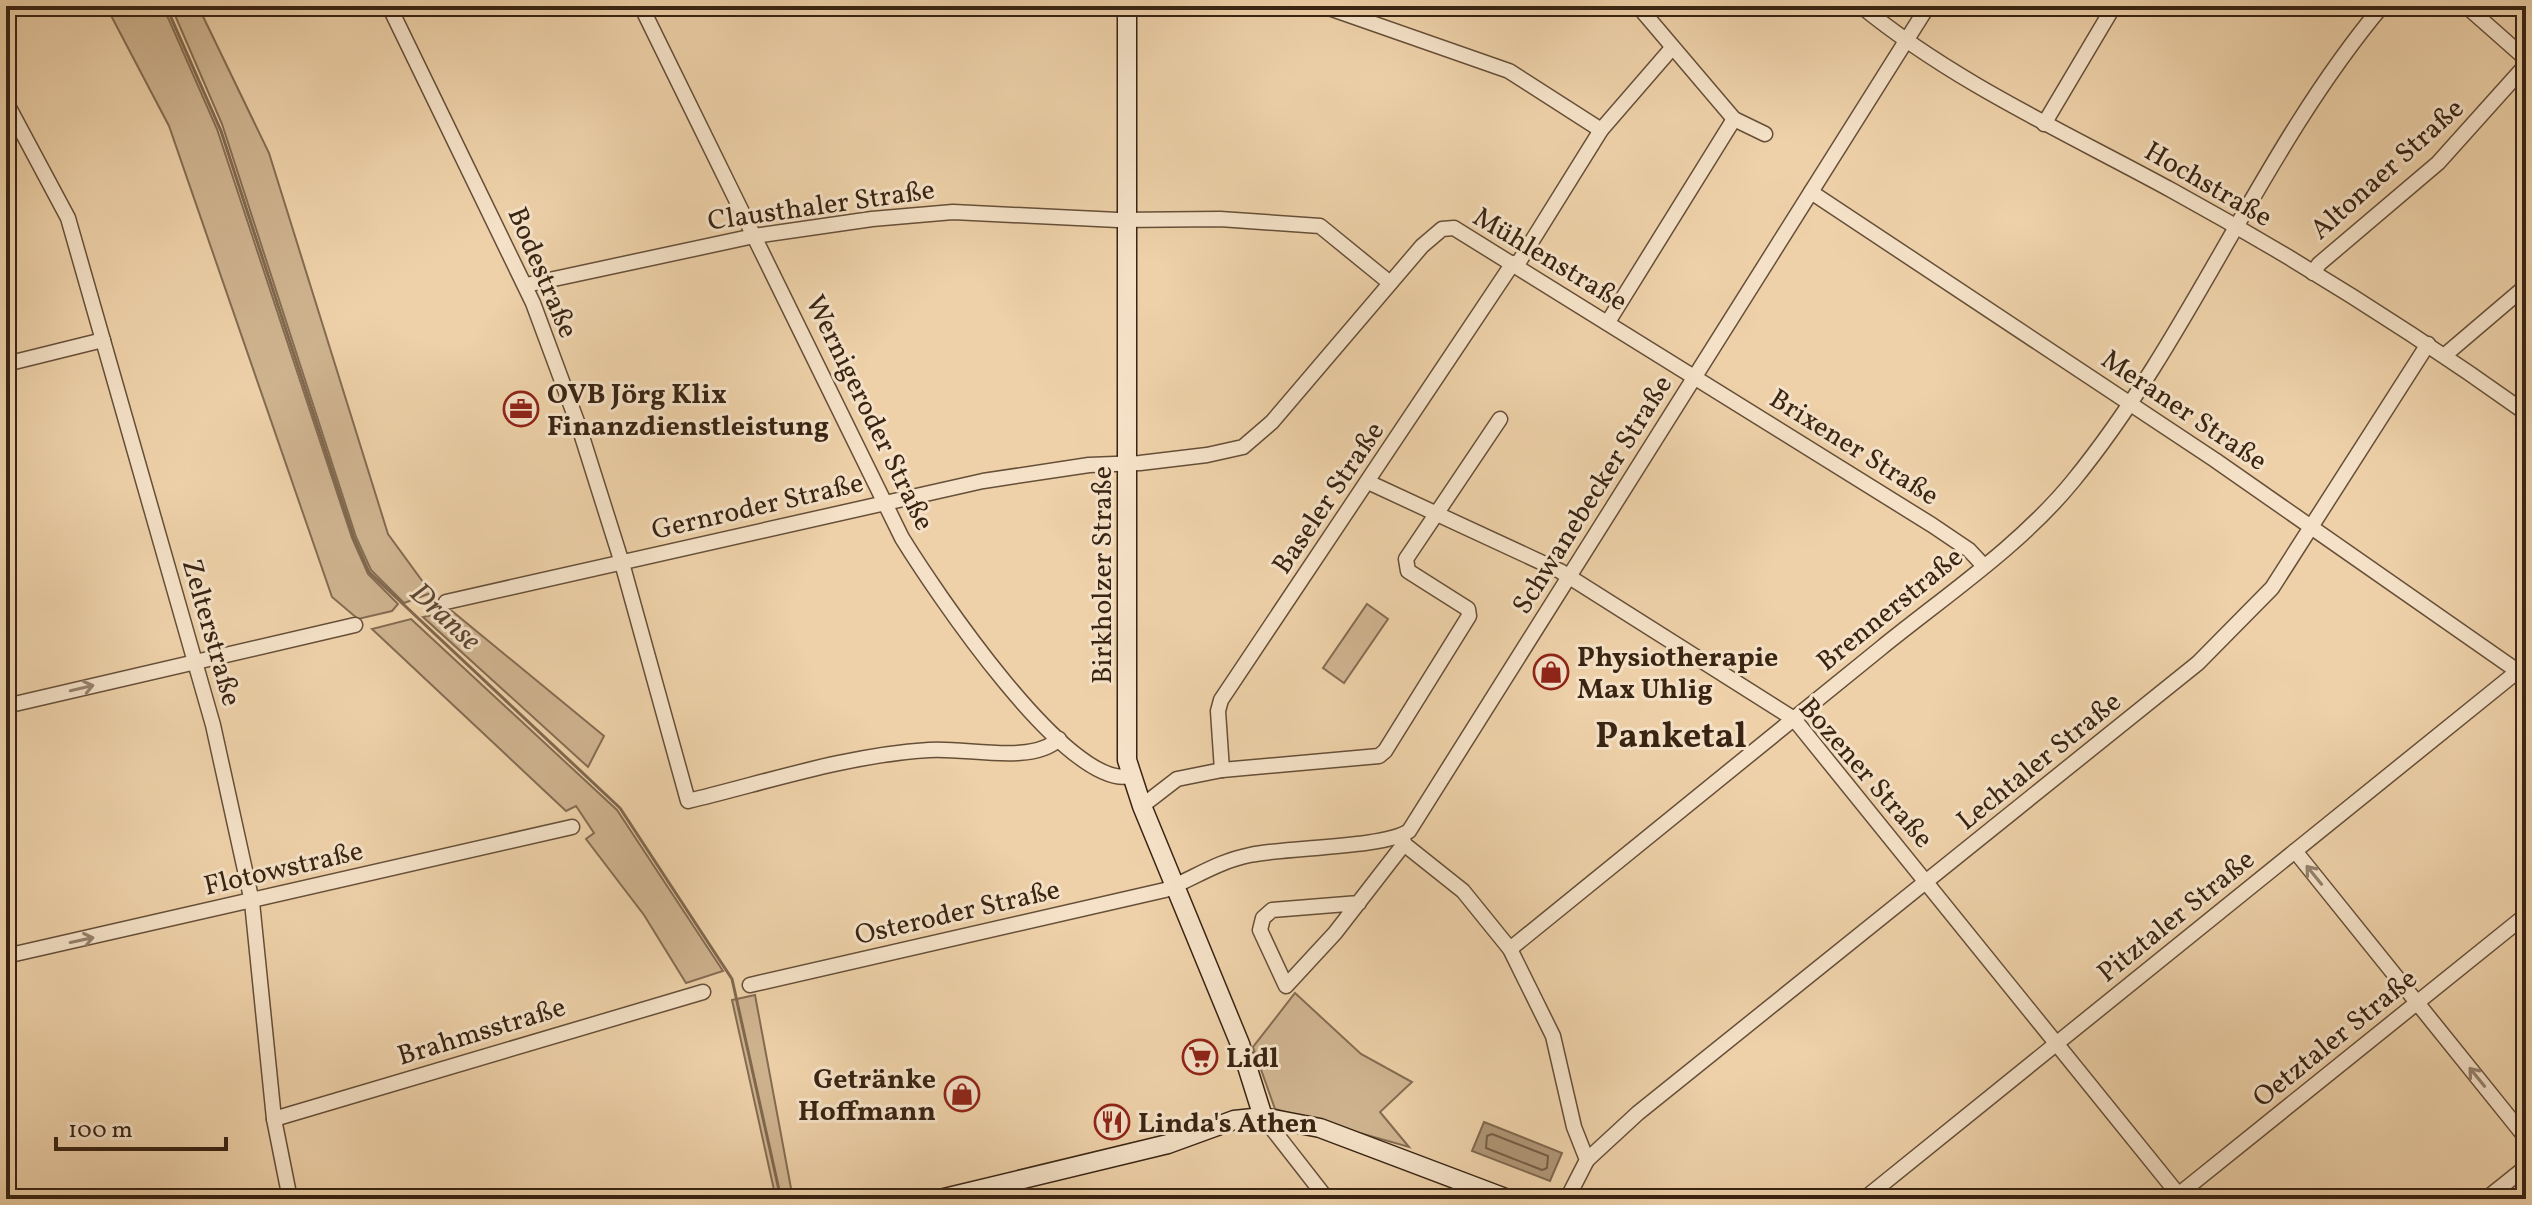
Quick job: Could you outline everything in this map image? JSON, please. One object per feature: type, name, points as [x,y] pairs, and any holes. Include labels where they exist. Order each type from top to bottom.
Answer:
[{"type":"street","name":"Bodestraße","points":[[389,6],[526,285],[579,427],[622,563],[688,801],[807,771],[892,755],[935,749],[1036,753],[1059,739]]},
{"type":"street","name":"Wernigeroder Straße","points":[[641,6],[902,538],[964,631],[1005,683],[1059,739],[1105,774],[1117,779],[1130,776]]},
{"type":"street","name":"Birkholzer Straße","points":[[1127,6],[1130,776],[1240,1044],[1263,1117]]},
{"type":"street","points":[[1323,6],[1514,73],[1601,130]]},
{"type":"street","points":[[1638,6],[1672,48],[1686,58],[1734,119],[1765,134]]},
{"type":"street","name":"Hochstraße","points":[[1861,6],[1906,42],[2044,124],[2313,273],[2445,355],[2526,413]]},
{"type":"street","name":"Schwanebecker Straße","points":[[1359,903],[1272,910],[1263,918],[1260,930],[1286,986],[1335,933],[1359,903],[1415,826],[1928,6]]},
{"type":"street","points":[[2044,124],[2114,6]]},
{"type":"street","name":"Brennerstraße","points":[[1510,949],[1983,565],[2059,497],[2129,402],[2312,97],[2382,6]]},
{"type":"street","points":[[2466,6],[2526,62]]},
{"type":"street","name":"Baseler Straße","points":[[1222,770],[1218,711],[1221,700],[1515,264],[1601,130],[1672,48]]},
{"type":"street","name":"Altonaer Straße","points":[[2313,273],[2319,264],[2438,163],[2526,62]]},
{"type":"street","name":"Zelterstraße","points":[[6,102],[68,218],[213,725],[252,902],[274,1119],[290,1199]]},
{"type":"street","points":[[1608,322],[1734,119]]},
{"type":"street","name":"Meraner Straße","points":[[1811,192],[2129,402],[2522,674]]},
{"type":"street","name":"Clausthaler Straße","points":[[526,285],[754,236],[872,219],[953,212],[1128,220]]},
{"type":"street","points":[[1128,220],[1220,219],[1320,226],[1390,283]]},
{"type":"street","name":"Mühlenstraße","points":[[1129,462],[1230,451],[1253,441],[1431,236],[1442,229],[1454,228],[1469,235],[1696,376]]},
{"type":"street","points":[[2445,355],[2526,286]]},
{"type":"street","points":[[6,364],[103,340]]},
{"type":"street","name":"Lechtaler Straße","points":[[1587,1160],[1638,1113],[2198,663],[2272,588],[2428,344]]},
{"type":"street","name":"Brixener Straße","points":[[1696,376],[1969,550],[1983,565]]},
{"type":"street","points":[[1142,806],[1177,779],[1222,770],[1379,756],[1385,751],[1469,616],[1468,609],[1408,571],[1405,565],[1412,546],[1500,419]]},
{"type":"street","name":"Gernroder Straße","points":[[446,602],[885,502],[1023,474],[1129,462]]},
{"type":"street","name":"Bozener Straße","points":[[1368,482],[1570,577],[1794,719],[2178,1198]]},
{"type":"street","points":[[6,706],[355,625]]},
{"type":"street","name":"Pitztaler Straße","points":[[1864,1199],[2295,851],[2522,674]]},
{"type":"street","name":"Flotowstraße","points":[[6,956],[572,827]]},
{"type":"street","points":[[1403,840],[1463,891],[1510,949],[1553,1036],[1574,1127],[1587,1160],[1567,1199]]},
{"type":"street","name":"Osteroder Straße","points":[[750,985],[1175,886],[1208,868],[1250,855],[1403,840]]},
{"type":"street","points":[[2295,851],[2526,1138]]},
{"type":"street","name":"Oetztaler Straße","points":[[2178,1198],[2526,915]]},
{"type":"street","name":"Brahmsstraße","points":[[274,1119],[703,992]]},
{"type":"street","points":[[1263,1117],[1327,1199]]},
{"type":"street","points":[[940,1199],[1168,1144],[1234,1120],[1263,1117],[1320,1128],[1508,1199]]},
{"type":"street","points":[[2486,1199],[2526,1167]]},
{"type":"shaded area","points":[[106,6],[162,6],[170,22],[217,129],[352,538],[368,574],[398,604],[392,611],[358,619],[332,597],[169,126]]},
{"type":"shaded area","points":[[171,6],[198,6],[269,153],[388,534],[431,593],[404,603],[371,570],[356,537],[222,124]]},
{"type":"shaded area","points":[[1367,604],[1388,619],[1344,683],[1323,668]]},
{"type":"shaded area","points":[[452,611],[604,736],[588,767],[423,617]]},
{"type":"shaded area","points":[[411,619],[617,810],[723,971],[686,983],[644,915],[586,839],[594,833],[576,806],[566,811],[372,629]]},
{"type":"shaded area","points":[[1295,993],[1361,1054],[1412,1082],[1380,1112],[1409,1147],[1275,1109],[1253,1047]]},
{"type":"shaded area","points":[[755,995],[793,1199],[776,1199],[732,1000]]},
{"type":"water","points":[[1484,1122],[1562,1153],[1550,1181],[1472,1151]]},
{"type":"waterway","name":"Dranse","points":[[166,6],[221,131],[354,538],[369,572],[620,808],[732,979],[781,1199]]},
{"type":"place","name":"OVB Jörg Klix Finanzdienstleistung","points":[[521,409]]},
{"type":"place","name":"Physiotherapie Max Uhlig","points":[[1551,672]]},
{"type":"place","name":"Lidl","points":[[1200,1057]]},
{"type":"place","name":"Getränke Hoffmann","points":[[962,1094]]},
{"type":"place","name":"Linda's Athen","points":[[1112,1122]]},
{"type":"district","name":"Panketal","points":[[1671,734]]}]
